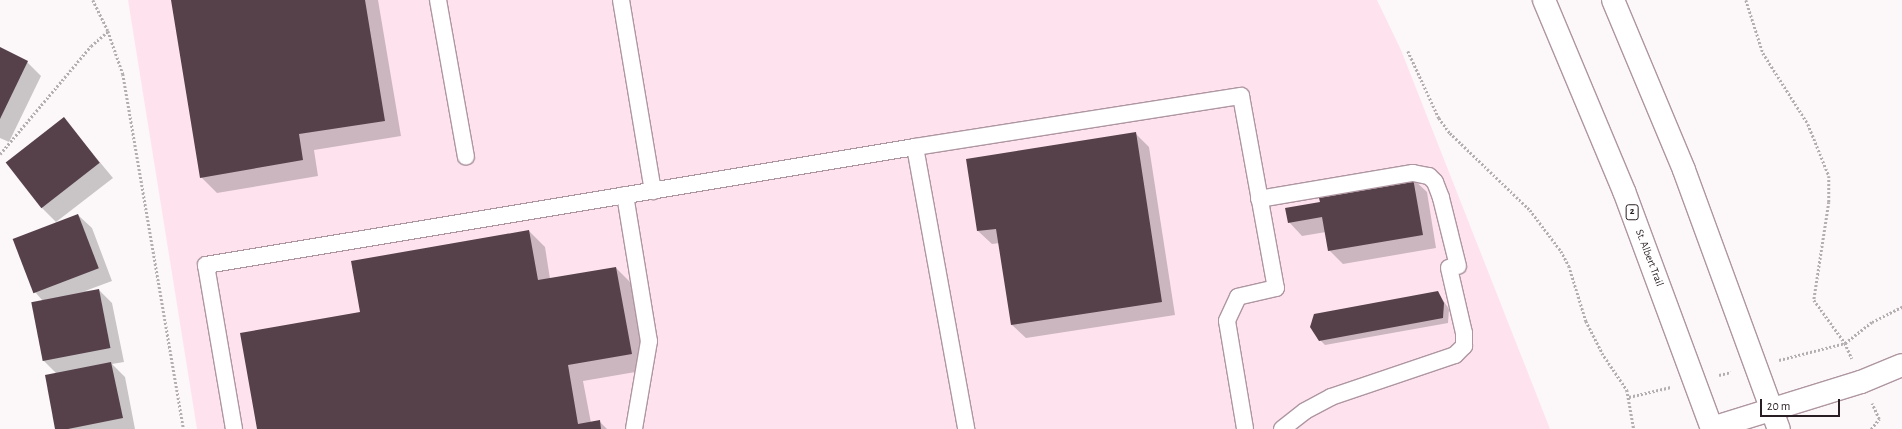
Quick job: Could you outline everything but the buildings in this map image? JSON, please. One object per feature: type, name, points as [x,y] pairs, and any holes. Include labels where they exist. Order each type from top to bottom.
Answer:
[{"type":"main road","name":"St. Albert Trail","points":[[1544,0],[1626,198],[1710,429]]},
{"type":"main road","points":[[1613,0],[1684,170],[1776,419]]},
{"type":"main road","points":[[1710,429],[1776,419],[1902,365]]},
{"type":"lane","points":[[438,0],[466,157]]},
{"type":"lane","points":[[621,0],[653,190]]},
{"type":"lane","points":[[234,429],[206,265],[915,147],[1241,96],[1276,288],[1238,297],[1227,321],[1245,429]]},
{"type":"lane","points":[[915,147],[966,429]]},
{"type":"lane","points":[[1259,199],[1413,173],[1429,176],[1436,182],[1441,198],[1454,267],[1464,333],[1464,346],[1456,355],[1331,397],[1305,411],[1282,429]]},
{"type":"lane","points":[[624,195],[649,341],[634,429]]},
{"type":"path","points":[[93,0],[108,31],[123,74],[184,429]]},
{"type":"path","points":[[1746,0],[1764,53],[1808,124],[1830,176],[1830,202],[1814,300],[1845,343]]},
{"type":"path","points":[[0,154],[91,46],[108,31]]},
{"type":"path","points":[[1408,51],[1439,118],[1450,133],[1530,210],[1561,251],[1569,266],[1586,321],[1602,354],[1627,390],[1634,429]]},
{"type":"shaded area","points":[[128,0],[1377,0],[1401,50],[1550,429],[197,429]]}]
